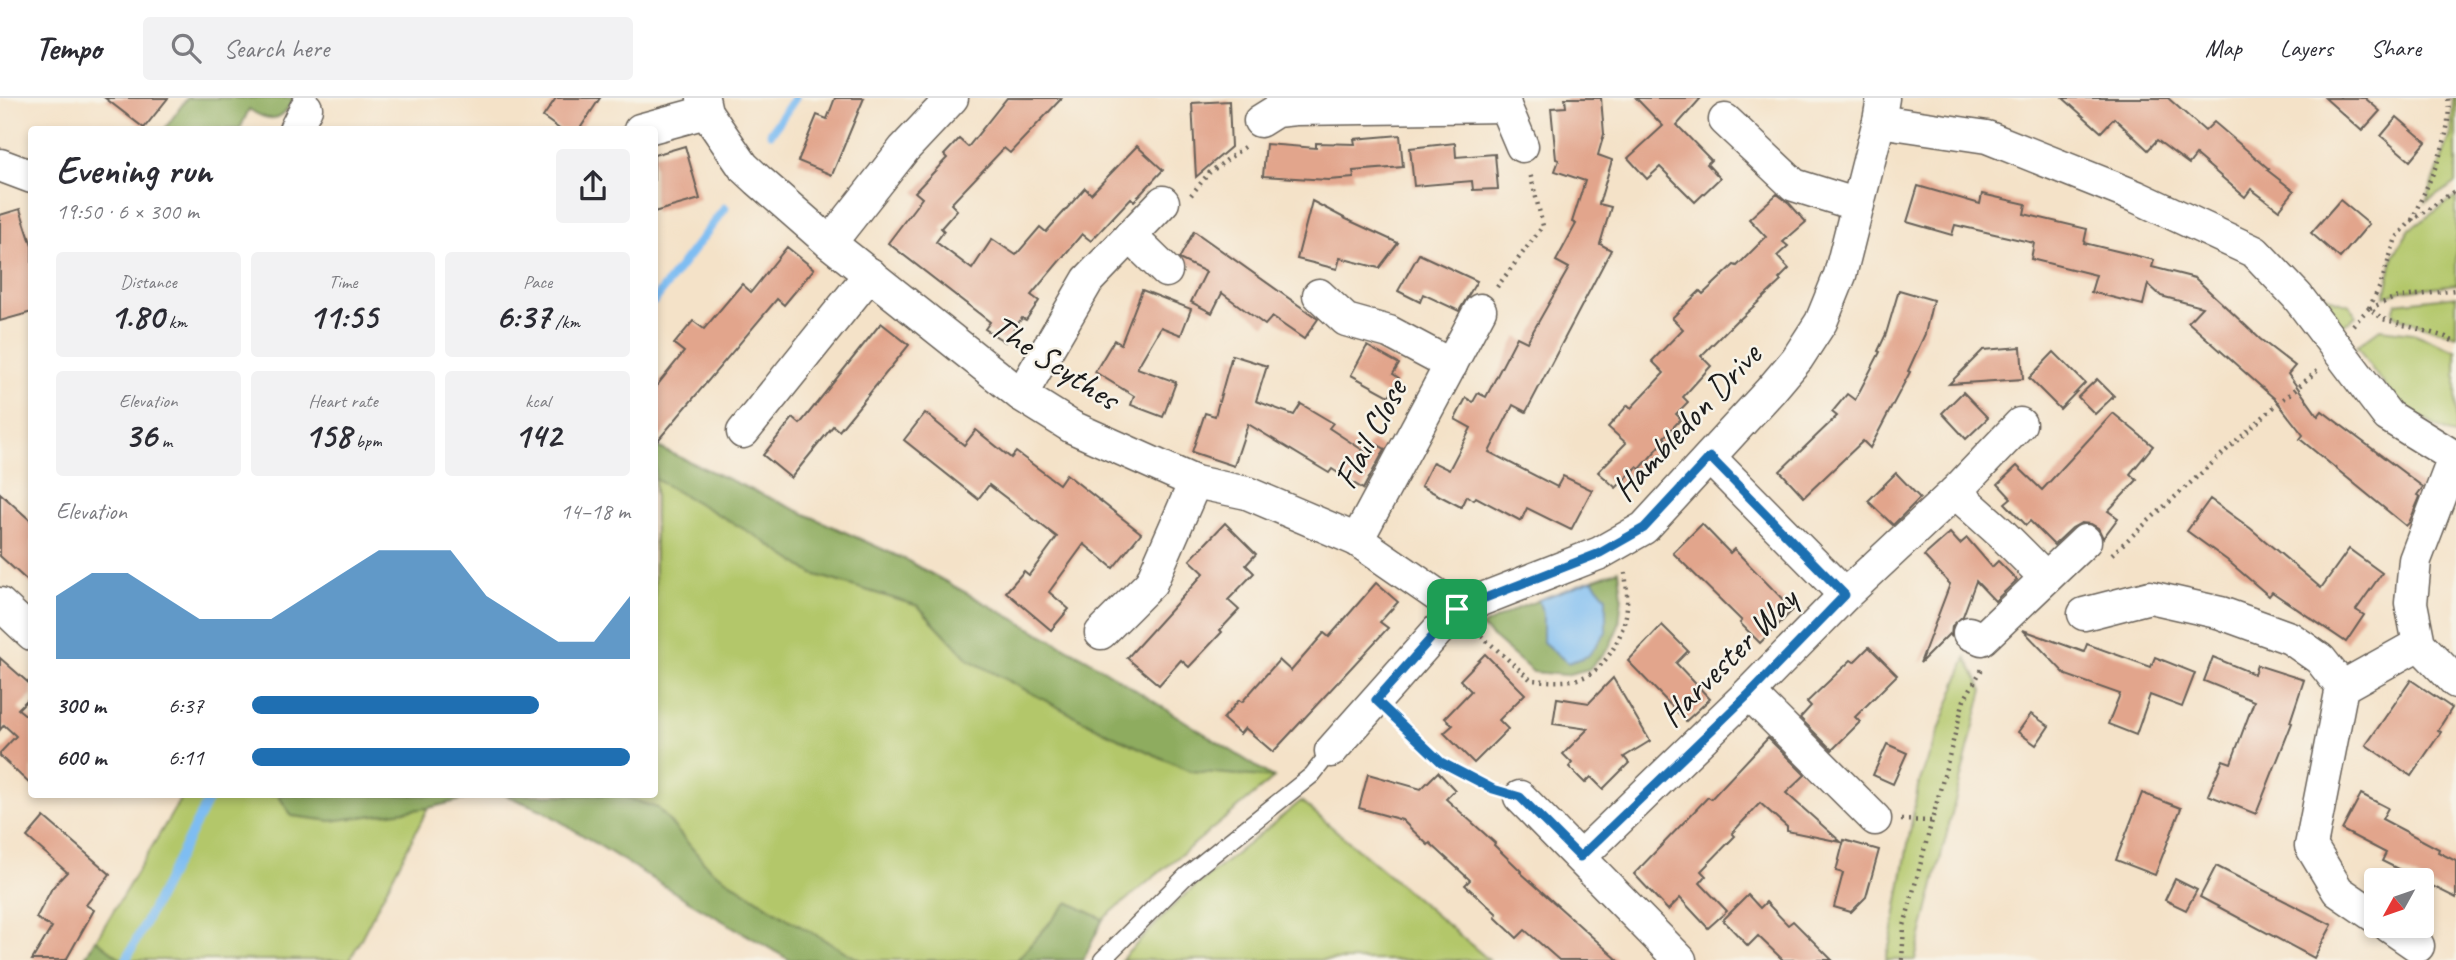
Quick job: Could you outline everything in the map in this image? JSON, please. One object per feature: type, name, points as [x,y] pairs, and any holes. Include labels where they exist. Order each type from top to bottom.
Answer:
[{"type":"street","points":[[830,243],[904,149],[952,98]]},
{"type":"street","points":[[1260,121],[1294,104],[1504,102],[1522,146]]},
{"type":"street","points":[[650,126],[704,105]]},
{"type":"street","name":"The Scythes","points":[[704,105],[751,173],[830,243],[1021,395],[1072,427],[1195,482],[1247,493],[1357,540],[1455,610]]},
{"type":"street","points":[[1881,110],[1987,137],[2137,197],[2255,252],[2297,296],[2388,416],[2455,458],[2415,560],[2411,603],[2419,645],[2456,682]]},
{"type":"street","name":"Hambledon Drive","points":[[1331,751],[1455,610],[1600,553],[1644,528],[1797,359],[1821,322],[1840,275],[1881,110]]},
{"type":"street","points":[[1726,120],[1794,185],[1858,205]]},
{"type":"street","points":[[0,165],[28,176]]},
{"type":"street","points":[[1021,395],[1088,280],[1161,205]]},
{"type":"street","points":[[1130,236],[1166,271]]},
{"type":"street","points":[[743,432],[870,274]]},
{"type":"street","name":"Flail Close","points":[[1319,295],[1346,320],[1389,332],[1451,365]]},
{"type":"street","name":"Flail Close","points":[[1357,540],[1480,310]]},
{"type":"street","name":"Harvester Way","points":[[1580,857],[1749,694],[1845,595],[1955,492],[2020,424]]},
{"type":"street","points":[[1710,457],[1845,595]]},
{"type":"street","points":[[1101,633],[1151,583],[1195,482]]},
{"type":"street","points":[[1955,492],[2046,578]]},
{"type":"street","points":[[1969,633],[1982,639],[2085,541]]},
{"type":"street","points":[[2084,614],[2150,597],[2221,613],[2290,638],[2320,659],[2342,687],[2311,846],[2338,891],[2364,909]]},
{"type":"street","points":[[0,604],[28,630]]},
{"type":"street","points":[[2342,687],[2419,645]]},
{"type":"street","points":[[1749,694],[1875,819]]},
{"type":"street","points":[[1520,797],[1680,960]]},
{"type":"street","points":[[2406,938],[2418,946]]},
{"type":"lane","points":[[1102,960],[1186,876],[1312,775],[1331,751]]},
{"type":"path","points":[[2411,221],[2441,154],[2449,112],[2448,98]]},
{"type":"path","points":[[1161,205],[1178,210],[1209,173],[1253,141],[1260,121]]},
{"type":"path","points":[[1480,310],[1544,226],[1522,146]]},
{"type":"path","points":[[2370,308],[2396,238],[2411,221],[2456,190]]},
{"type":"path","points":[[2333,345],[2370,308],[2394,298],[2456,290]]},
{"type":"path","points":[[2370,308],[2383,319],[2446,337],[2456,343]]},
{"type":"path","points":[[1455,610],[1531,680],[1580,679],[1594,672],[1612,650],[1625,622],[1627,586],[1621,541]]},
{"type":"path","points":[[1376,700],[1441,762],[1493,789],[1520,797]]},
{"type":"green space","points":[[187,98],[294,98],[285,112],[275,118],[263,117],[249,109],[241,126],[167,126]]},
{"type":"green space","points":[[2453,98],[2456,98],[2456,183],[2426,202],[2451,134]]},
{"type":"green space","points":[[2456,197],[2456,284],[2385,296],[2394,255],[2410,229]]},
{"type":"green space","points":[[2318,291],[2350,305],[2356,316],[2340,328],[2314,294]]},
{"type":"green space","points":[[2456,296],[2456,336],[2399,318],[2393,312],[2396,303]]},
{"type":"green space","points":[[2380,329],[2413,333],[2456,350],[2456,436],[2411,410],[2388,389],[2367,362],[2357,346]]},
{"type":"green space","points":[[658,447],[904,559],[1087,659],[1274,778],[1103,919],[1083,960],[790,960],[542,810],[512,798],[658,798]]},
{"type":"green space","points":[[658,447],[904,559],[1087,659],[1274,778],[1190,771],[1105,732],[969,660],[918,606],[813,574],[756,536],[658,481]]},
{"type":"green space","points":[[1619,570],[1622,596],[1619,625],[1609,648],[1589,669],[1565,675],[1533,672],[1481,627],[1516,609]]},
{"type":"green space","points":[[1966,658],[1983,690],[1915,960],[1886,960],[1918,786]]},
{"type":"green space","points":[[181,798],[469,798],[428,808],[350,960],[84,960]]},
{"type":"green space","points":[[280,798],[469,798],[428,808],[331,821],[292,816]]},
{"type":"green space","points":[[512,798],[628,798],[658,808],[709,868],[788,919],[860,960],[790,960],[542,810]]},
{"type":"green space","points":[[1301,801],[1489,960],[1121,960],[1180,899]]},
{"type":"green space","points":[[1068,902],[1103,919],[1083,960],[1017,960]]},
{"type":"green space","points":[[95,939],[123,960],[84,960]]},
{"type":"water","points":[[1592,580],[1606,597],[1606,632],[1588,656],[1568,663],[1543,642],[1543,613],[1538,600]]},
{"type":"building","points":[[105,98],[168,98],[146,126],[141,126]]},
{"type":"building","points":[[556,98],[600,98],[582,126],[555,126],[543,117]]},
{"type":"building","points":[[835,98],[864,98],[832,175],[798,161],[817,115],[827,119]]},
{"type":"building","points":[[1007,98],[1062,98],[1010,153],[1004,148],[951,204],[957,210],[941,228],[944,231],[936,242],[972,269],[992,239],[1016,255],[1040,227],[1046,232],[1085,188],[1091,194],[1137,146],[1163,170],[1134,201],[1131,198],[1091,241],[1082,234],[1031,295],[1039,301],[1026,320],[1022,318],[1005,342],[985,329],[990,322],[888,243],[922,198],[915,192],[947,158],[944,155],[959,139],[968,147]]},
{"type":"building","points":[[1565,98],[1601,98],[1604,134],[1598,155],[1612,160],[1599,204],[1611,207],[1600,244],[1611,250],[1526,412],[1513,405],[1489,452],[1557,487],[1563,476],[1592,490],[1571,530],[1527,508],[1521,521],[1476,497],[1474,500],[1466,496],[1461,507],[1421,486],[1433,462],[1449,470],[1471,428],[1455,419],[1466,398],[1473,402],[1478,393],[1486,397],[1517,337],[1527,342],[1569,268],[1556,261],[1576,224],[1572,222],[1585,181],[1555,171],[1559,160],[1556,159],[1551,108],[1566,107]]},
{"type":"building","points":[[1636,98],[1701,98],[1677,125],[1711,160],[1707,164],[1720,178],[1695,202],[1660,167],[1647,179],[1628,158],[1663,126]]},
{"type":"building","points":[[2063,98],[2168,98],[2205,131],[2214,122],[2294,191],[2279,210],[2251,189],[2245,197],[2196,155],[2189,164],[2157,140],[2148,150],[2114,118],[2101,132]]},
{"type":"building","points":[[2325,98],[2365,98],[2380,111],[2362,131]]},
{"type":"building","points":[[1229,101],[1231,147],[1196,177],[1192,103]]},
{"type":"building","points":[[2397,117],[2426,142],[2410,161],[2381,136]]},
{"type":"building","points":[[1400,135],[1403,167],[1353,171],[1354,178],[1328,180],[1263,176],[1266,144],[1316,148],[1316,143],[1355,144],[1354,139]]},
{"type":"building","points":[[1455,143],[1456,157],[1495,154],[1498,189],[1473,190],[1472,181],[1414,186],[1410,148]]},
{"type":"building","points":[[685,146],[700,199],[658,211],[658,154]]},
{"type":"building","points":[[1918,186],[1980,204],[1982,194],[2026,204],[2024,214],[2087,229],[2084,243],[2154,260],[2152,267],[2195,278],[2260,339],[2295,366],[2288,374],[2318,416],[2322,411],[2423,487],[2417,495],[2420,497],[2409,523],[2406,526],[2300,439],[2303,435],[2275,399],[2188,322],[2202,307],[2161,296],[2148,284],[2143,305],[2091,292],[2096,275],[2031,259],[2034,243],[1955,225],[1952,235],[1907,222]]},
{"type":"building","points":[[1777,194],[1806,222],[1783,242],[1788,246],[1777,256],[1789,269],[1779,279],[1781,281],[1701,356],[1711,366],[1683,397],[1688,402],[1676,414],[1681,419],[1640,469],[1637,467],[1616,488],[1598,472],[1626,443],[1608,427],[1628,405],[1631,408],[1664,373],[1652,361],[1683,329],[1672,318],[1700,291],[1703,294],[1734,265],[1737,266],[1766,237],[1749,219]]},
{"type":"building","points":[[2340,200],[2369,224],[2340,258],[2311,233]]},
{"type":"building","points":[[1312,201],[1398,243],[1379,268],[1340,258],[1337,269],[1297,259]]},
{"type":"building","points":[[20,209],[28,234],[28,313],[0,321],[0,215]]},
{"type":"building","points":[[1194,231],[1318,319],[1304,339],[1272,317],[1265,325],[1222,293],[1212,313],[1191,302],[1206,272],[1179,259]]},
{"type":"building","points":[[787,247],[814,269],[784,305],[777,299],[658,440],[658,384],[684,352],[674,344],[693,321],[704,329],[742,284],[751,292]]},
{"type":"building","points":[[1419,254],[1477,281],[1459,311],[1423,294],[1420,302],[1398,291]]},
{"type":"building","points":[[1142,290],[1191,309],[1181,335],[1161,327],[1137,368],[1176,382],[1163,417],[1131,405],[1134,396],[1095,372],[1114,340],[1121,344]]},
{"type":"building","points":[[1899,290],[1933,300],[1925,334],[1908,371],[1910,372],[1870,448],[1863,441],[1804,497],[1780,471],[1837,416],[1832,412],[1847,394],[1855,400],[1880,352],[1878,351]]},
{"type":"building","points":[[881,323],[909,345],[839,431],[833,426],[791,478],[763,455],[793,418],[800,424]]},
{"type":"building","points":[[1367,346],[1399,364],[1393,374],[1399,378],[1389,396],[1351,375]]},
{"type":"building","points":[[2021,347],[2023,379],[1949,384],[1983,350]]},
{"type":"building","points":[[2054,352],[2085,383],[2060,409],[2029,378]]},
{"type":"building","points":[[1232,355],[1267,366],[1256,401],[1294,415],[1301,404],[1333,423],[1329,428],[1364,451],[1371,441],[1385,449],[1363,489],[1332,469],[1329,473],[1248,424],[1234,466],[1192,452],[1205,413],[1215,416]]},
{"type":"building","points":[[2097,379],[2114,396],[2095,414],[2078,397]]},
{"type":"building","points":[[1963,392],[1988,418],[1966,439],[1942,413]]},
{"type":"building","points":[[925,413],[964,445],[976,430],[1011,458],[1016,452],[1059,484],[1066,474],[1141,533],[1113,568],[1084,544],[1049,592],[1069,609],[1051,630],[1006,592],[1024,571],[1029,575],[1057,537],[989,485],[978,499],[904,440]]},
{"type":"building","points":[[2113,413],[2153,446],[2130,474],[2137,480],[2108,511],[2118,518],[2103,538],[2098,528],[2081,523],[2054,545],[2030,521],[2026,525],[2005,503],[2011,498],[1998,484],[2017,466],[2042,490]]},
{"type":"building","points":[[1896,473],[1920,498],[1893,525],[1868,501]]},
{"type":"building","points":[[0,493],[28,518],[28,581],[0,556]]},
{"type":"building","points":[[2210,499],[2250,528],[2321,588],[2349,549],[2382,573],[2356,610],[2364,615],[2346,642],[2272,592],[2269,596],[2227,560],[2187,531]]},
{"type":"building","points":[[1225,523],[1256,554],[1246,565],[1254,573],[1228,600],[1239,610],[1189,667],[1181,660],[1159,685],[1127,658],[1204,573],[1190,560]]},
{"type":"building","points":[[1702,524],[1730,553],[1734,549],[1793,610],[1760,643],[1740,623],[1742,621],[1673,553]]},
{"type":"building","points":[[1950,533],[1960,544],[1967,538],[1992,567],[1998,561],[2017,580],[1995,601],[1976,581],[1963,616],[1952,626],[1951,636],[1949,634],[1920,663],[1950,584],[1924,556]]},
{"type":"building","points":[[1376,583],[1398,602],[1380,622],[1388,628],[1273,752],[1245,728],[1240,734],[1223,719],[1279,660],[1291,671],[1324,633],[1329,637]]},
{"type":"building","points":[[1662,625],[1688,651],[1676,663],[1710,699],[1686,721],[1628,661]]},
{"type":"building","points":[[2023,630],[2084,652],[2087,644],[2151,667],[2155,657],[2195,673],[2182,707],[2150,695],[2136,735],[2108,724],[2120,694],[2066,675]]},
{"type":"building","points":[[1869,647],[1897,675],[1855,717],[1860,722],[1832,750],[1800,718],[1811,706],[1807,702],[1851,660],[1854,662]]},
{"type":"building","points":[[1485,654],[1525,694],[1499,720],[1508,729],[1474,763],[1444,733],[1453,725],[1445,718],[1471,691],[1460,680]]},
{"type":"building","points":[[2213,657],[2254,674],[2257,665],[2304,680],[2290,722],[2292,723],[2256,814],[2208,795],[2223,760],[2231,763],[2254,701],[2204,681]]},
{"type":"building","points":[[0,658],[28,682],[28,699],[18,709],[28,717],[28,782],[0,756],[16,736],[4,725],[0,730]]},
{"type":"building","points":[[1613,678],[1650,741],[1624,757],[1629,763],[1603,789],[1591,777],[1585,783],[1569,767],[1572,763],[1563,754],[1588,729],[1553,724],[1557,698],[1589,703]]},
{"type":"building","points":[[2411,680],[2452,708],[2438,730],[2441,732],[2411,776],[2366,745]]},
{"type":"building","points":[[2031,714],[2049,726],[2036,745],[2018,732]]},
{"type":"building","points":[[1768,738],[1805,775],[1786,793],[1841,842],[1787,831],[1787,827],[1760,803],[1732,833],[1735,836],[1701,871],[1706,876],[1700,883],[1727,911],[1708,928],[1680,898],[1668,910],[1634,874],[1708,797],[1711,799]]},
{"type":"building","points":[[1887,744],[1907,753],[1893,784],[1873,775]]},
{"type":"building","points":[[1438,772],[1455,790],[1446,799],[1495,843],[1520,872],[1618,960],[1559,960],[1525,930],[1517,938],[1495,917],[1497,914],[1465,885],[1470,880],[1430,843],[1428,845],[1402,820],[1359,808],[1368,774],[1421,789]]},
{"type":"building","points":[[2142,793],[2181,808],[2155,875],[2116,860]]},
{"type":"building","points":[[2361,794],[2388,808],[2382,819],[2456,861],[2456,898],[2434,887],[2434,868],[2396,868],[2382,861],[2386,853],[2342,830]]},
{"type":"building","points":[[44,817],[110,874],[86,905],[94,910],[66,960],[32,960],[52,927],[36,918],[52,888],[67,872],[27,837]]},
{"type":"building","points":[[1844,840],[1879,850],[1866,897],[1851,912],[1834,907],[1843,873],[1836,871]]},
{"type":"building","points":[[2216,866],[2332,925],[2314,958],[2200,897]]},
{"type":"building","points":[[2175,879],[2197,890],[2186,910],[2165,900]]},
{"type":"building","points":[[1748,895],[1760,908],[1766,902],[1788,925],[1793,921],[1832,960],[1783,960],[1758,936],[1748,946],[1723,920]]},
{"type":"waterway","points":[[771,133],[795,98]]},
{"type":"waterway","points":[[658,296],[725,208]]},
{"type":"waterway","points":[[126,960],[209,798]]},
{"type":"route","points":[[1710,457],[1845,595],[1749,694],[1580,857],[1520,797],[1493,789],[1441,762],[1376,700],[1457,609],[1600,553],[1644,528],[1710,457]]}]
